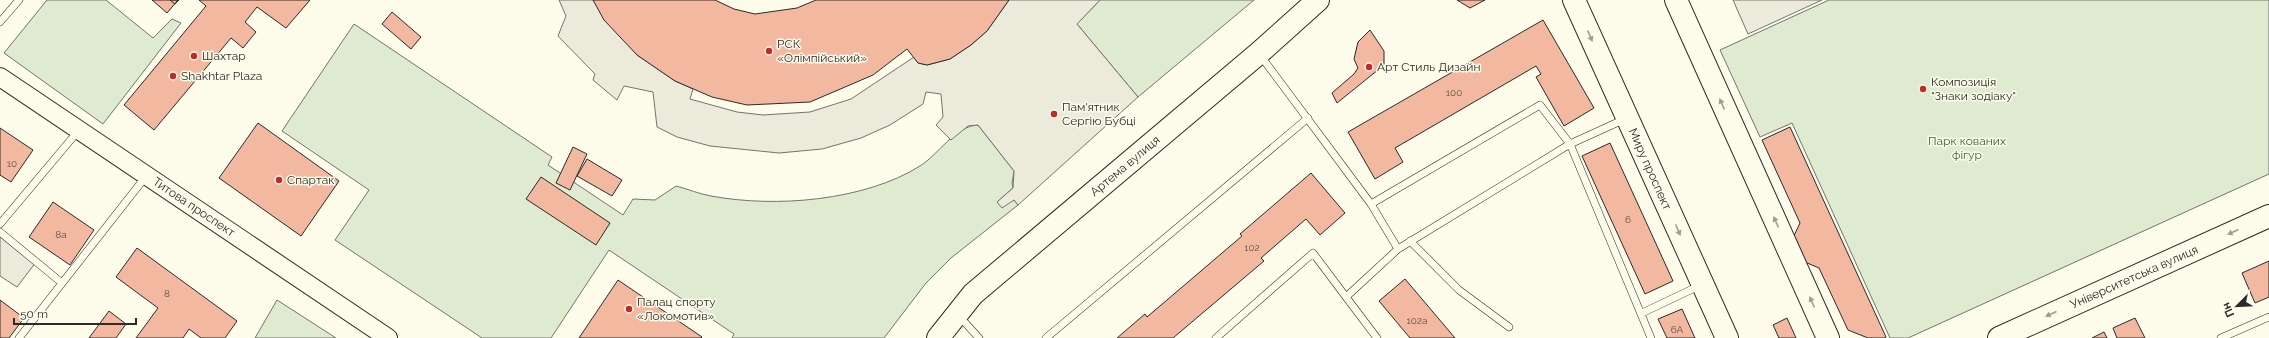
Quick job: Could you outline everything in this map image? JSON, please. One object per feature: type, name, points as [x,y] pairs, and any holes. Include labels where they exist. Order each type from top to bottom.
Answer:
[{"type":"main road","name":"Артема вулиця","points":[[938,338],[973,294],[1259,53],[1318,0]]},
{"type":"main road","name":"Миру проспект","points":[[1574,0],[1727,338]]},
{"type":"main road","points":[[1676,0],[1828,338]]},
{"type":"main road","name":"Університетська вулиця","points":[[1999,338],[2269,216]]},
{"type":"street","name":"Титова проспект","points":[[0,77],[388,338]]},
{"type":"lane","points":[[0,22],[19,0]]},
{"type":"lane","points":[[1259,53],[1371,204],[1398,249]]},
{"type":"lane","points":[[1371,204],[1540,105],[1570,144],[1642,313],[1651,338]]},
{"type":"lane","points":[[1046,338],[1308,118]]},
{"type":"lane","points":[[1346,297],[1398,249],[1410,241],[1570,144],[1627,118]]},
{"type":"lane","points":[[0,224],[79,130]]},
{"type":"lane","points":[[19,338],[147,175]]},
{"type":"lane","points":[[0,232],[62,283]]},
{"type":"lane","points":[[1410,241],[1459,290],[1509,326]]},
{"type":"lane","points":[[1216,338],[1313,254],[1377,338]]},
{"type":"lane","points":[[1642,313],[1703,285]]},
{"type":"lane","points":[[956,314],[979,338]]},
{"type":"lane","points":[[2221,338],[2269,317]]},
{"type":"green space","points":[[47,0],[106,0],[153,38],[172,19],[181,23],[103,124],[4,53]]},
{"type":"green space","points":[[1100,0],[1254,0],[1138,97],[1077,24]]},
{"type":"green space","name":"Парк кованих фігур","points":[[1829,0],[2269,0],[2269,174],[1908,338],[1890,338],[1792,123],[1760,137],[1720,50]]},
{"type":"green space","points":[[354,24],[552,157],[548,165],[623,215],[633,199],[655,200],[676,186],[702,194],[736,200],[790,201],[818,199],[846,194],[873,187],[898,178],[927,161],[962,130],[978,125],[1014,171],[1012,183],[1013,188],[997,202],[1014,200],[1018,205],[951,258],[926,283],[884,338],[732,338],[734,334],[609,250],[551,338],[482,338],[335,240],[369,190],[282,131]]},
{"type":"green space","points":[[277,300],[336,338],[255,338]]},
{"type":"shaded area","points":[[559,0],[593,0],[637,55],[675,81],[693,89],[690,99],[737,112],[763,115],[810,112],[851,99],[914,57],[918,63],[927,65],[950,59],[971,45],[987,31],[1009,0],[1100,0],[1077,24],[1138,97],[1018,205],[1014,200],[1002,208],[997,202],[1013,188],[1014,171],[978,125],[968,126],[951,140],[936,125],[943,117],[941,94],[926,92],[923,104],[890,125],[861,138],[822,149],[779,153],[710,146],[677,137],[657,127],[653,92],[624,86],[617,100],[593,80],[595,74],[558,36],[566,16]]},
{"type":"shaded area","points":[[1733,0],[1822,0],[1748,34]]},
{"type":"shaded area","points":[[0,232],[36,262],[17,287],[0,276]]},
{"type":"building","points":[[152,0],[178,0],[167,13]]},
{"type":"building","points":[[170,0],[179,0],[175,4]]},
{"type":"building","name":"Shakhtar Plaza","points":[[199,0],[310,0],[286,28],[257,7],[245,22],[256,32],[243,48],[231,38],[154,130],[124,105],[206,6]]},
{"type":"building","name":"РСК «Олімпійський»","points":[[593,0],[715,0],[734,9],[755,14],[797,8],[816,0],[1009,0],[987,31],[971,45],[950,59],[927,65],[918,63],[907,49],[873,75],[810,102],[747,105],[712,97],[675,81],[637,55],[604,20]]},
{"type":"building","points":[[1457,0],[1485,0],[1470,8]]},
{"type":"building","points":[[392,12],[421,37],[411,49],[382,24]]},
{"type":"building","points":[[1543,20],[1594,108],[1564,126],[1536,77],[1541,74],[1536,66],[1395,148],[1403,162],[1375,179],[1348,132]]},
{"type":"building","name":"Арт Стиль Дизайн","points":[[1370,30],[1384,51],[1384,65],[1337,103],[1332,93],[1354,74],[1358,68],[1354,59],[1358,42]]},
{"type":"building","name":"Спартак","points":[[258,123],[339,181],[301,236],[219,178]]},
{"type":"building","points":[[1790,127],[1886,337],[1884,338],[1868,338],[1848,330],[1819,268],[1800,260],[1791,242],[1800,223],[1762,140]]},
{"type":"building","points":[[0,128],[33,150],[11,182],[0,175]]},
{"type":"building","points":[[1610,143],[1673,281],[1645,294],[1582,156]]},
{"type":"building","points":[[573,147],[587,154],[570,190],[556,183]]},
{"type":"building","points":[[587,159],[622,180],[612,196],[577,176]]},
{"type":"building","points":[[1311,173],[1345,213],[1320,235],[1306,219],[1261,258],[1264,261],[1173,338],[1117,338],[1145,314],[1147,317],[1242,236],[1240,234]]},
{"type":"building","points":[[541,177],[610,223],[596,245],[526,199]]},
{"type":"building","points":[[53,202],[94,230],[70,265],[29,237]]},
{"type":"building","points":[[137,248],[237,321],[225,338],[201,338],[189,329],[183,338],[136,338],[158,308],[116,277]]},
{"type":"building","points":[[2269,261],[2269,297],[2255,303],[2242,273]]},
{"type":"building","points":[[1405,279],[1455,338],[1410,338],[1379,301]]},
{"type":"building","name":"Палац спорту «Локомотив»","points":[[618,280],[702,337],[579,338]]},
{"type":"building","points":[[0,300],[24,318],[9,338],[0,338]]},
{"type":"building","points":[[1682,309],[1695,338],[1667,338],[1658,319]]},
{"type":"building","points":[[109,311],[126,324],[116,338],[89,338]]},
{"type":"building","points":[[1787,318],[1796,338],[1779,338],[1773,325]]},
{"type":"building","points":[[2135,318],[2145,338],[2117,338],[2113,328]]},
{"type":"building","points":[[2104,332],[2107,338],[2092,338]]},
{"type":"place","name":"РСК «Олімпійський»","points":[[769,51]]},
{"type":"place","name":"Шахтар","points":[[194,56]]},
{"type":"place","name":"Арт Стиль Дизайн","points":[[1369,67]]},
{"type":"place","name":"Shakhtar Plaza","points":[[173,76]]},
{"type":"place","name":"Композиція \"Знаки зодіаку\"","points":[[1923,89]]},
{"type":"place","name":"Пам'ятник Сергію Бубці","points":[[1054,114]]},
{"type":"place","name":"Спартак","points":[[279,180]]},
{"type":"place","name":"Палац спорту «Локомотив»","points":[[629,309]]}]
